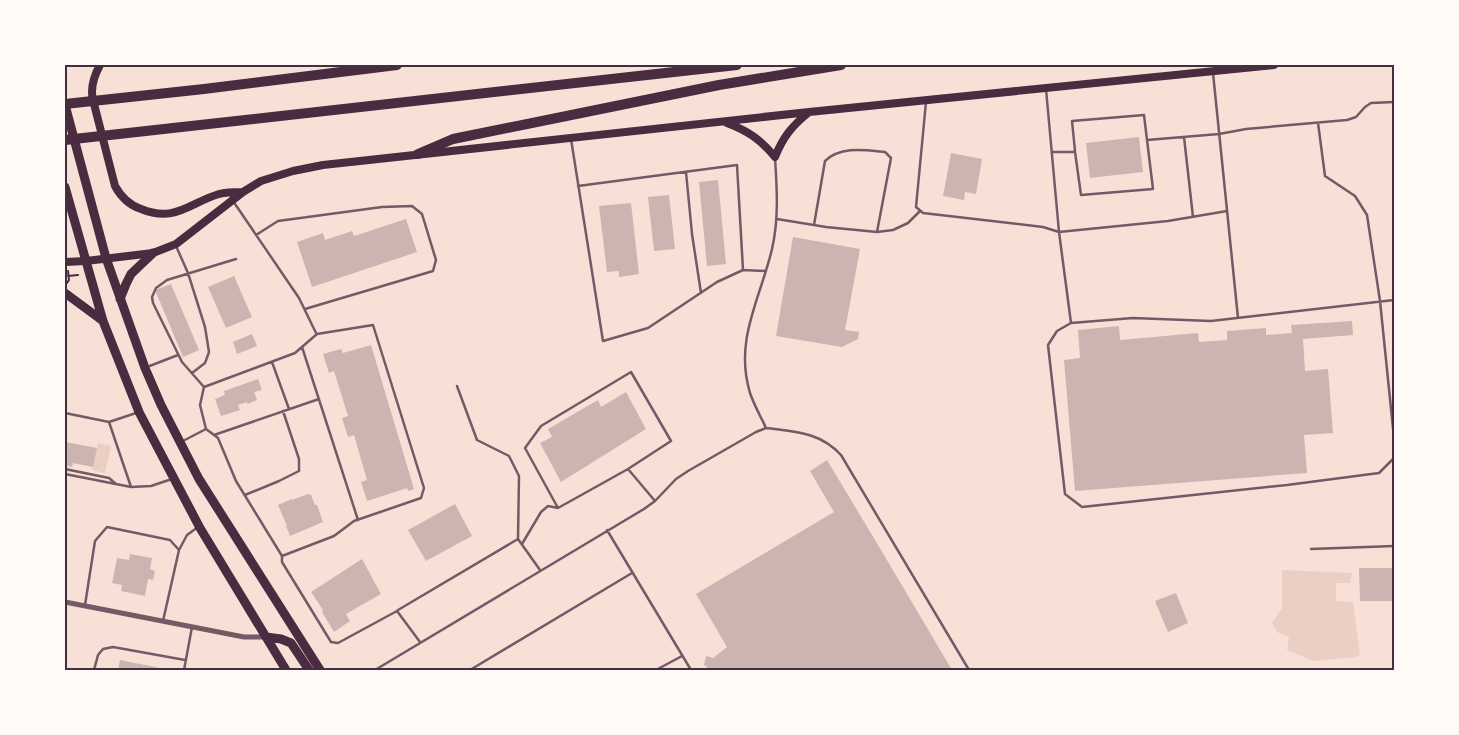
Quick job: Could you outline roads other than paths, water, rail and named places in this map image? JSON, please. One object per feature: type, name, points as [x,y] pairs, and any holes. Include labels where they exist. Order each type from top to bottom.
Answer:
[{"type":"highway","points":[[65,104],[397,65]]},
{"type":"highway","points":[[65,140],[737,65]]},
{"type":"highway","points":[[418,154],[453,139],[719,85],[841,65]]},
{"type":"main road","points":[[100,65],[93,81],[92,94],[114,180],[121,196],[129,204],[150,213],[164,215],[180,211],[220,194],[242,192]]},
{"type":"main road","points":[[65,262],[153,253],[176,244],[242,192],[261,181],[293,171],[323,165],[809,112],[1274,65]]},
{"type":"main road","points":[[65,104],[106,258],[145,368],[161,406],[220,514],[320,670]]},
{"type":"main road","points":[[725,122],[743,128],[758,138],[774,156],[787,133],[809,112]]},
{"type":"main road","points":[[66,189],[103,321],[139,412],[199,526],[286,670]]},
{"type":"main road","points":[[120,299],[131,274],[153,253]]},
{"type":"main road","points":[[65,293],[103,321]]},
{"type":"main road","points":[[266,636],[291,643],[309,670]]},
{"type":"street","points":[[65,602],[244,637],[266,636]]},
{"type":"lane","points":[[1213,71],[1238,318]]},
{"type":"lane","points":[[1046,88],[1059,232],[1071,323]]},
{"type":"lane","points":[[926,100],[916,207],[923,214],[1043,227],[1059,232],[1168,221],[1227,211]]},
{"type":"lane","points":[[1147,140],[1347,120],[1356,117],[1371,103],[1394,102]]},
{"type":"lane","points":[[1144,115],[1153,189],[1081,195],[1075,152],[1072,121],[1144,115]]},
{"type":"lane","points":[[1318,123],[1325,176],[1355,196],[1367,215],[1380,301],[1394,438]]},
{"type":"lane","points":[[1184,137],[1193,217]]},
{"type":"lane","points":[[571,139],[603,341],[648,328],[717,282],[743,270],[766,271]]},
{"type":"lane","points":[[814,225],[825,161],[832,154],[854,150],[885,152],[891,158],[877,232]]},
{"type":"lane","points":[[1052,152],[1075,152]]},
{"type":"lane","points":[[766,428],[750,396],[744,351],[748,329],[772,248],[776,219],[777,184],[774,156]]},
{"type":"lane","points":[[578,186],[738,165],[743,270]]},
{"type":"lane","points":[[686,172],[692,234],[701,293]]},
{"type":"lane","points":[[232,200],[299,298],[317,334]]},
{"type":"lane","points":[[256,235],[278,220],[382,207],[412,206],[422,214],[436,260],[433,271],[305,309]]},
{"type":"lane","points":[[776,219],[877,232],[893,230],[908,224],[920,211]]},
{"type":"lane","points":[[176,244],[206,327],[209,352],[205,363],[192,374]]},
{"type":"lane","points":[[204,387],[182,362],[153,303],[152,297],[156,288],[166,280],[236,259]]},
{"type":"lane","points":[[1394,300],[1211,321],[1133,318],[1071,323],[1057,331],[1048,345],[1065,494],[1082,508],[1379,473],[1394,458]]},
{"type":"lane","points":[[204,387],[295,353],[317,334],[373,325],[424,488],[420,498],[358,520],[334,536],[282,556]]},
{"type":"lane","points":[[302,347],[358,520]]},
{"type":"lane","points":[[145,368],[178,355]]},
{"type":"lane","points":[[272,362],[289,409]]},
{"type":"lane","points":[[522,544],[541,512],[548,506],[558,508],[628,469],[671,441],[631,372],[541,426],[525,448],[558,508]]},
{"type":"lane","points":[[457,386],[477,440],[509,456],[519,476],[518,539],[540,570]]},
{"type":"lane","points":[[204,387],[200,405],[206,429],[218,438],[236,481],[282,556],[282,562],[331,642],[338,643],[518,539]]},
{"type":"lane","points":[[214,435],[319,399]]},
{"type":"lane","points":[[245,495],[279,482],[299,471],[298,460],[283,411]]},
{"type":"lane","points":[[65,413],[109,422],[139,412]]},
{"type":"lane","points":[[109,422],[130,487]]},
{"type":"lane","points":[[375,670],[656,501],[676,478],[766,428],[806,433],[832,445],[841,455],[969,670]]},
{"type":"lane","points":[[180,443],[206,429]]},
{"type":"lane","points":[[628,469],[656,501]]},
{"type":"lane","points":[[65,470],[109,478],[116,484]]},
{"type":"lane","points":[[65,474],[130,487],[151,486],[174,478]]},
{"type":"lane","points":[[162,621],[179,550],[187,535],[199,526]]},
{"type":"lane","points":[[85,605],[95,541],[108,527],[170,540],[179,550]]},
{"type":"lane","points":[[607,530],[690,670]]},
{"type":"lane","points":[[1311,549],[1394,546]]},
{"type":"lane","points":[[470,670],[632,573]]},
{"type":"lane","points":[[396,611],[420,642]]},
{"type":"lane","points":[[184,670],[193,627]]},
{"type":"lane","points":[[94,670],[98,655],[103,649],[114,647],[185,660]]},
{"type":"lane","points":[[656,670],[682,656]]}]
